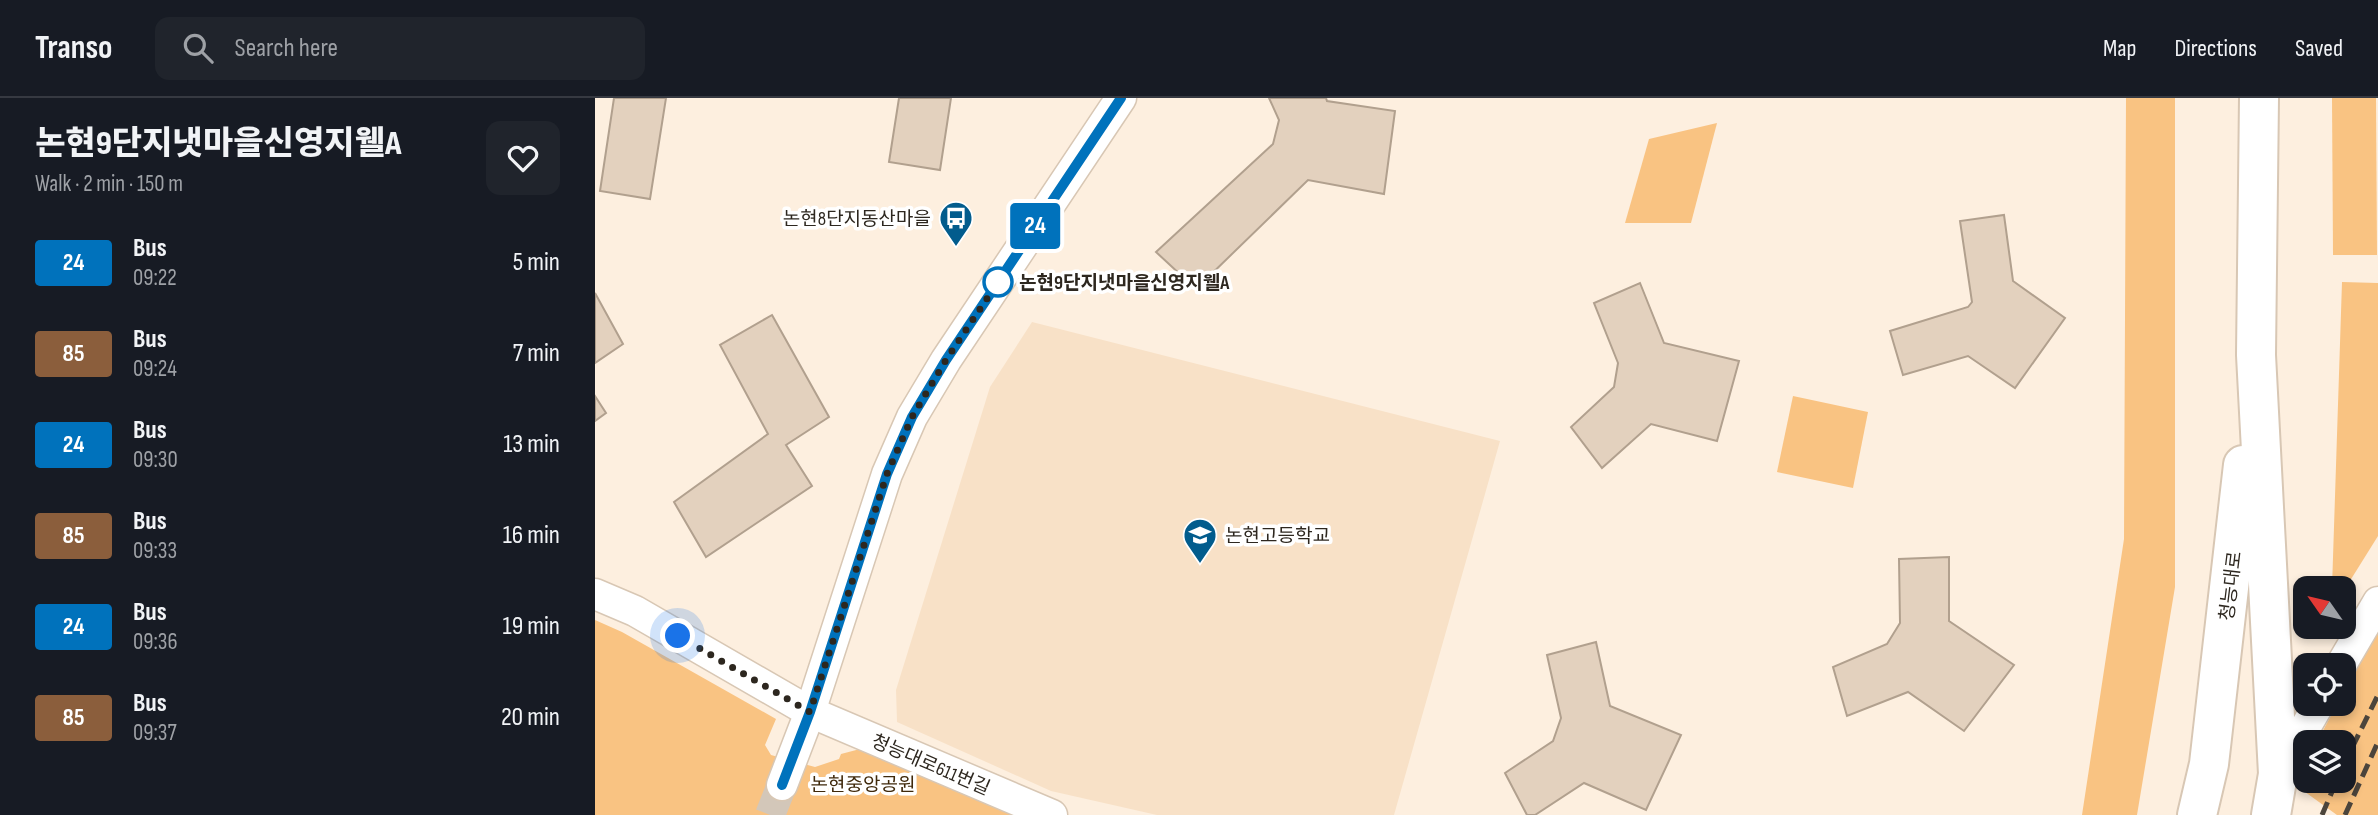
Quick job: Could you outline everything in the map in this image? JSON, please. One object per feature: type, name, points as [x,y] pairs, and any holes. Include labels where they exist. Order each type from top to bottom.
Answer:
[{"type":"main road","name":"청능대로","points":[[2259,98],[2256,355],[2278,774],[2271,815]]},
{"type":"main road","name":"청능대로","points":[[2197,815],[2209,764],[2256,355]]},
{"type":"street","points":[[782,785],[810,712],[887,474],[912,417],[946,360],[1121,98]]},
{"type":"street","name":"청능대로611번길","points":[[595,594],[635,611],[810,712],[1052,815]]},
{"type":"street","points":[[2348,653],[2378,602]]},
{"type":"street","points":[[2278,774],[2312,716]]},
{"type":"shaded area","name":"논현고등학교","points":[[1032,322],[1500,441],[1394,815],[1157,815],[1051,791],[897,722],[896,690],[990,387]]},
{"type":"green space","points":[[2126,98],[2175,98],[2175,587],[2137,815],[2082,815],[2124,539]]},
{"type":"green space","points":[[2332,98],[2376,98],[2377,255],[2333,255]]},
{"type":"green space","points":[[1717,123],[1691,223],[1625,223],[1649,139]]},
{"type":"green space","points":[[2342,282],[2378,283],[2378,536],[2353,576],[2332,576]]},
{"type":"green space","points":[[1793,396],[1868,412],[1853,488],[1777,472]]},
{"type":"green space","name":"논현중앙공원","points":[[595,620],[622,632],[776,719],[765,745],[771,755],[815,767],[839,759],[841,754],[860,749],[1025,815],[595,815]]},
{"type":"green space","points":[[2378,627],[2378,815],[2337,815],[2306,793],[2356,793],[2356,730],[2323,730],[2331,716],[2356,716],[2356,668]]},
{"type":"building","points":[[614,98],[666,98],[650,199],[600,191]]},
{"type":"building","points":[[899,98],[951,98],[940,170],[889,162]]},
{"type":"building","points":[[1269,98],[1326,98],[1327,101],[1395,111],[1384,194],[1308,180],[1196,289],[1156,252],[1273,144],[1279,120]]},
{"type":"building","points":[[2004,215],[2013,281],[2065,318],[2015,388],[1968,356],[1903,375],[1890,331],[1968,307],[1972,302],[1960,221]]},
{"type":"building","points":[[1640,283],[1664,343],[1739,361],[1717,441],[1651,424],[1602,468],[1571,427],[1614,387],[1618,363],[1594,303]]},
{"type":"building","points":[[595,293],[623,344],[595,363]]},
{"type":"building","points":[[772,315],[829,417],[786,445],[812,486],[706,557],[674,502],[768,434],[720,345]]},
{"type":"building","points":[[595,396],[606,413],[595,421]]},
{"type":"building","points":[[1949,557],[1949,621],[2014,665],[1964,731],[1908,692],[1847,716],[1833,667],[1887,644],[1900,623],[1899,559]]},
{"type":"building","points":[[1596,642],[1610,706],[1681,735],[1646,810],[1584,783],[1535,815],[1527,815],[1505,773],[1553,741],[1561,718],[1547,655]]},
{"type":"tunnel","points":[[770,815],[782,785]]},
{"type":"railway","points":[[2356,740],[2378,695]]},
{"type":"railway","points":[[2345,815],[2378,742]]},
{"type":"railway","points":[[2322,815],[2331,793]]},
{"type":"bus line","name":"24","points":[[782,785],[810,712],[887,474],[912,417],[946,360],[1121,98]]},
{"type":"place","name":"논현8단지동산마을","points":[[956,248]]},
{"type":"place","name":"논현9단지냇마을신영지웰A","points":[[998,282]]},
{"type":"place","name":"논현고등학교","points":[[1200,565]]},
{"type":"route","points":[[678,636],[810,712],[887,474],[912,417],[1004,273],[998,282]]}]
